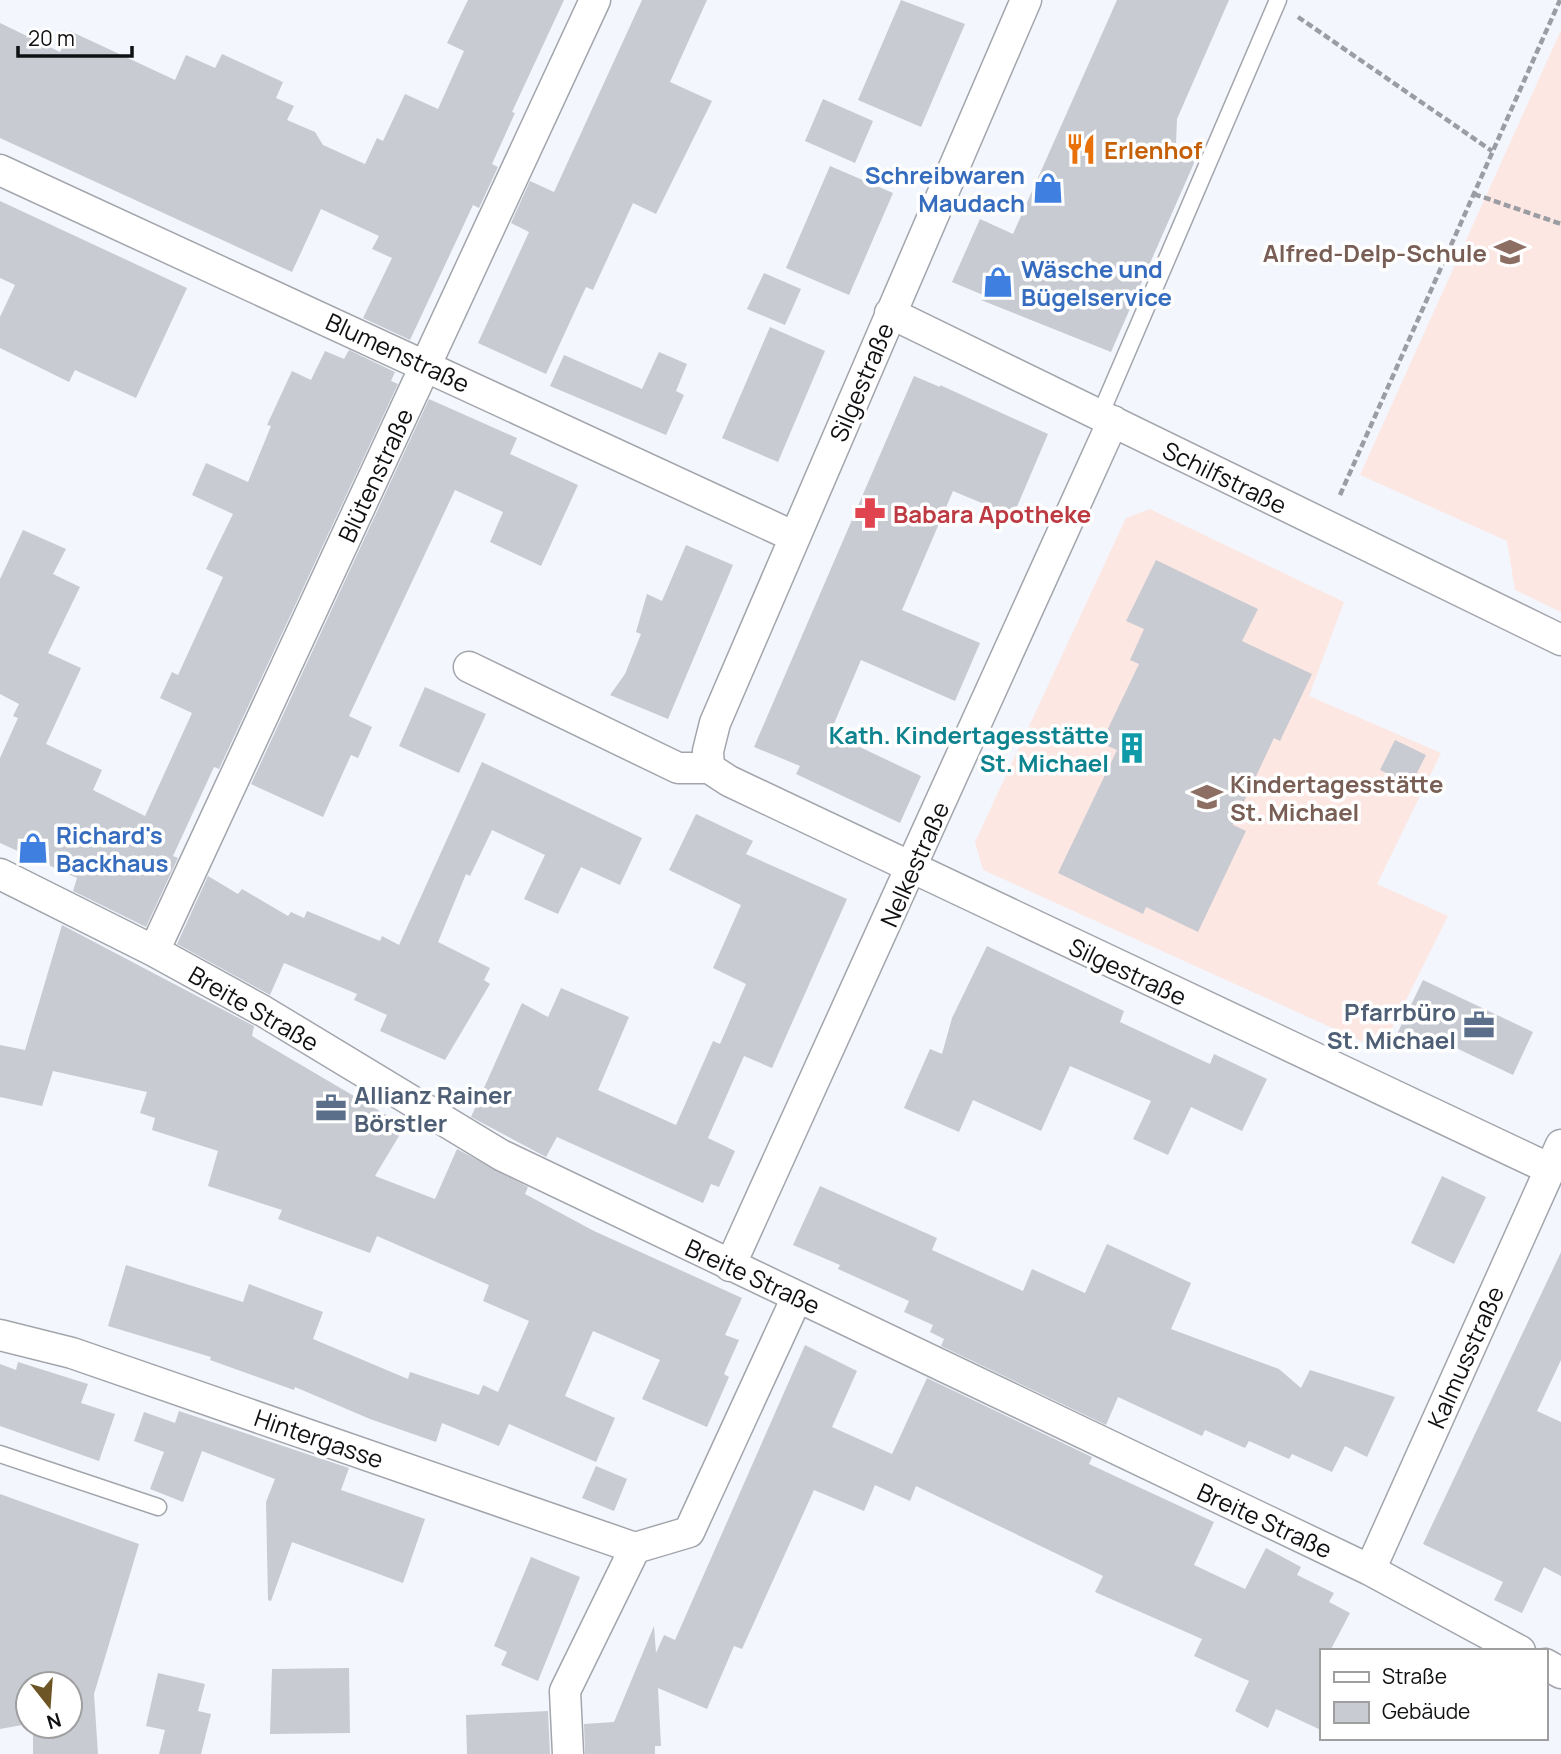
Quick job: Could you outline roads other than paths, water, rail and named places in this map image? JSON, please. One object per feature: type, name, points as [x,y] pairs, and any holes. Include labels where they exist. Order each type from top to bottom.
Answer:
[{"type":"street","name":"Blütenstraße","points":[[154,951],[595,0]]},
{"type":"street","name":"Silgestraße","points":[[709,768],[708,751],[715,723],[1026,0]]},
{"type":"street","name":"Blumenstraße","points":[[0,170],[795,537]]},
{"type":"street","name":"Schilfstraße","points":[[890,313],[1561,640]]},
{"type":"street","name":"Nelkestraße","points":[[730,1266],[912,870],[1107,418]]},
{"type":"street","name":"Silgestraße","points":[[470,667],[678,768],[709,768],[729,781],[912,870],[1555,1157]]},
{"type":"street","name":"Breite Straße","points":[[0,874],[154,951],[263,1011],[501,1155],[1370,1570],[1516,1649]]},
{"type":"street","name":"Kalmusstraße","points":[[1370,1570],[1555,1157]]},
{"type":"street","points":[[568,1754],[565,1692],[635,1548],[689,1532],[797,1297]]},
{"type":"street","name":"Hintergasse","points":[[0,1335],[72,1353],[635,1548]]},
{"type":"lane","points":[[1107,418],[1277,1]]},
{"type":"lane","points":[[0,1454],[158,1507]]},
{"type":"place","name":"Erlenhof","points":[[1081,149]]},
{"type":"place","name":"Schreibwaren Maudach","points":[[1048,188]]},
{"type":"place","name":"Alfred-Delp-Schule","points":[[1510,252]]},
{"type":"place","name":"Wäsche und Bügelservice","points":[[998,282]]},
{"type":"place","name":"Babara Apotheke","points":[[870,513]]},
{"type":"place","name":"Kath. Kindertagesstätte St. Michael","points":[[1132,748]]},
{"type":"place","name":"Kindertagesstätte St. Michael","points":[[1207,797]]},
{"type":"place","name":"Richard's Backhaus","points":[[33,848]]},
{"type":"place","name":"Pfarrbüro St. Michael","points":[[1479,1025]]},
{"type":"place","name":"Allianz Rainer Börstler","points":[[331,1108]]}]
